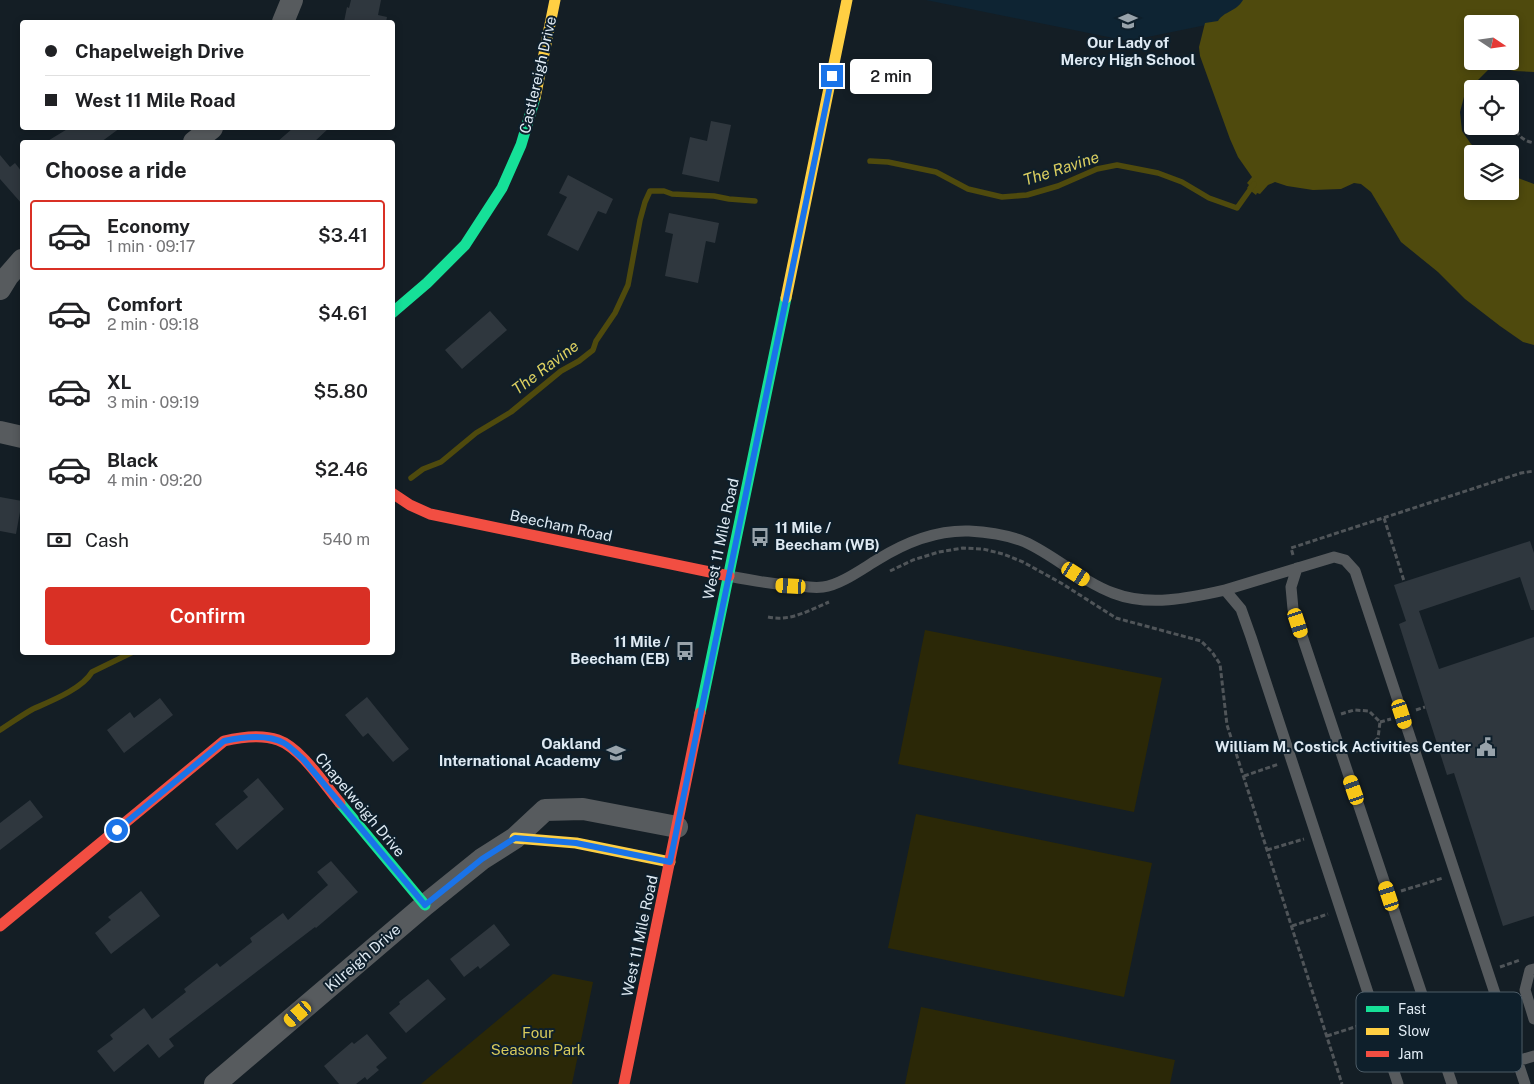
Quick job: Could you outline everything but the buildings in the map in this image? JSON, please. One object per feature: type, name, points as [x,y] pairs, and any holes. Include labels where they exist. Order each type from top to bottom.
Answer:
[{"type":"street","points":[[284,20],[292,0]]},
{"type":"street","name":"Castlereigh Drive","points":[[395,310],[428,283],[465,245],[502,188],[521,145],[535,98],[555,0]]},
{"type":"street","name":"West 11 Mile Road","points":[[624,1084],[847,0]]},
{"type":"street","points":[[197,140],[209,130]]},
{"type":"street","points":[[0,289],[20,262]]},
{"type":"street","points":[[0,432],[20,437]]},
{"type":"street","name":"Beecham Road","points":[[395,495],[410,505],[430,514],[729,576]]},
{"type":"street","name":"Chapelweigh Drive","points":[[0,926],[224,741],[240,738],[263,738],[284,743],[303,759],[425,905]]},
{"type":"street","name":"Kilreigh Drive","points":[[215,1084],[425,905],[482,859],[515,838],[545,810],[583,809],[677,827]]},
{"type":"street","points":[[515,838],[576,843],[670,862]]},
{"type":"lane","points":[[729,576],[765,584],[823,588],[855,575],[879,559],[912,542],[945,532],[969,531],[1000,534],[1024,542],[1092,584],[1115,594],[1139,599],[1182,600],[1225,590],[1334,557],[1346,560],[1356,570],[1494,992]]},
{"type":"lane","points":[[1297,568],[1291,587],[1293,609],[1421,992]]},
{"type":"lane","points":[[1225,590],[1241,609],[1368,992]]},
{"type":"lane","points":[[1534,969],[1530,970],[1525,990],[1534,1019]]},
{"type":"lane","points":[[1522,1060],[1534,1056]]},
{"type":"lane","points":[[1394,1072],[1398,1084]]},
{"type":"lane","points":[[1448,1072],[1452,1084]]},
{"type":"lane","points":[[1521,1072],[1525,1084]]},
{"type":"path","points":[[1518,135],[1526,141],[1534,143]]},
{"type":"path","points":[[1291,548],[1521,473],[1534,471]]},
{"type":"path","points":[[1384,518],[1404,581]]},
{"type":"path","points":[[886,573],[913,560],[939,552],[963,548],[983,549],[1023,562],[1061,583],[1116,618],[1201,640],[1212,652],[1220,664],[1227,725],[1342,1084]]},
{"type":"path","points":[[768,617],[776,619],[789,618],[834,600]]},
{"type":"path","points":[[1329,718],[1354,710],[1362,710],[1369,711],[1380,722],[1378,738],[1367,748],[1342,755]]},
{"type":"path","points":[[1244,776],[1292,760]]},
{"type":"path","points":[[1267,850],[1316,835]]},
{"type":"path","points":[[1389,896],[1455,873]]},
{"type":"path","points":[[1292,926],[1341,910]]},
{"type":"path","points":[[1487,971],[1525,958]]},
{"type":"path","points":[[1327,1036],[1356,1027]]},
{"type":"shaded area","name":"Our Lady of Mercy High School","points":[[926,0],[1328,0],[1128,41]]},
{"type":"shaded area","points":[[1243,0],[1534,0],[1534,72],[1510,70],[1519,70],[1519,15],[1464,15],[1464,70],[1488,70],[1478,80],[1464,80],[1464,97],[1460,112],[1462,131],[1472,145],[1464,145],[1464,200],[1519,200],[1519,178],[1534,184],[1534,345],[1523,342],[1465,299],[1438,272],[1401,242],[1371,192],[1361,184],[1354,183],[1341,189],[1313,190],[1275,182],[1256,195],[1247,188],[1249,185],[1247,183],[1252,177],[1238,157],[1230,139],[1200,56],[1199,47],[1205,23],[1218,21],[1223,15],[1234,9]]},
{"type":"green space","points":[[925,630],[1162,678],[1134,812],[898,764]]},
{"type":"green space","points":[[916,814],[1152,863],[1124,997],[888,948]]},
{"type":"green space","name":"Four Seasons Park","points":[[553,974],[593,982],[572,1084],[421,1084]]},
{"type":"green space","points":[[921,1007],[1175,1060],[1170,1084],[905,1084]]},
{"type":"waterway","name":"The Ravine","points":[[870,161],[888,162],[936,172],[968,189],[1002,197],[1027,195],[1058,186],[1097,169],[1117,165],[1158,173],[1182,182],[1209,198],[1237,208],[1254,184]]},
{"type":"waterway","name":"The Ravine","points":[[411,478],[423,469],[441,462],[476,433],[511,412],[561,371],[579,361],[593,350],[596,341],[615,313],[628,285],[640,220],[650,191],[755,201]]},
{"type":"waterway","name":"The Ravine","points":[[0,730],[33,709],[74,689],[92,672],[127,655]]},
{"type":"traffic: fast","points":[[395,310],[427,283],[465,245],[502,188],[521,145],[535,98]]},
{"type":"traffic: fast","points":[[700,713],[786,298]]},
{"type":"traffic: fast","points":[[340,803],[425,905]]},
{"type":"traffic: slow","points":[[535,98],[555,0]]},
{"type":"traffic: slow","points":[[786,298],[847,0]]},
{"type":"traffic: slow","points":[[515,838],[576,843],[670,862]]},
{"type":"traffic: jam","points":[[395,495],[410,505],[430,514],[729,576]]},
{"type":"traffic: jam","points":[[624,1084],[700,713]]},
{"type":"traffic: jam","points":[[0,926],[224,741],[244,737],[258,737],[271,738],[287,744],[304,758],[340,803]]},
{"type":"place","name":"Our Lady of Mercy High School","points":[[1128,21]]},
{"type":"place","name":"11 Mile / Beecham (WB)","points":[[760,537]]},
{"type":"place","name":"11 Mile / Beecham (EB)","points":[[685,651]]},
{"type":"place","name":"William M. Costick Activities Center","points":[[1486,747]]},
{"type":"place","name":"Oakland International Academy","points":[[616,753]]},
{"type":"route","points":[[117,830],[224,741],[240,738],[263,738],[284,743],[303,759],[425,905],[482,859],[515,838],[546,839],[597,846],[670,862],[832,76]]}]
